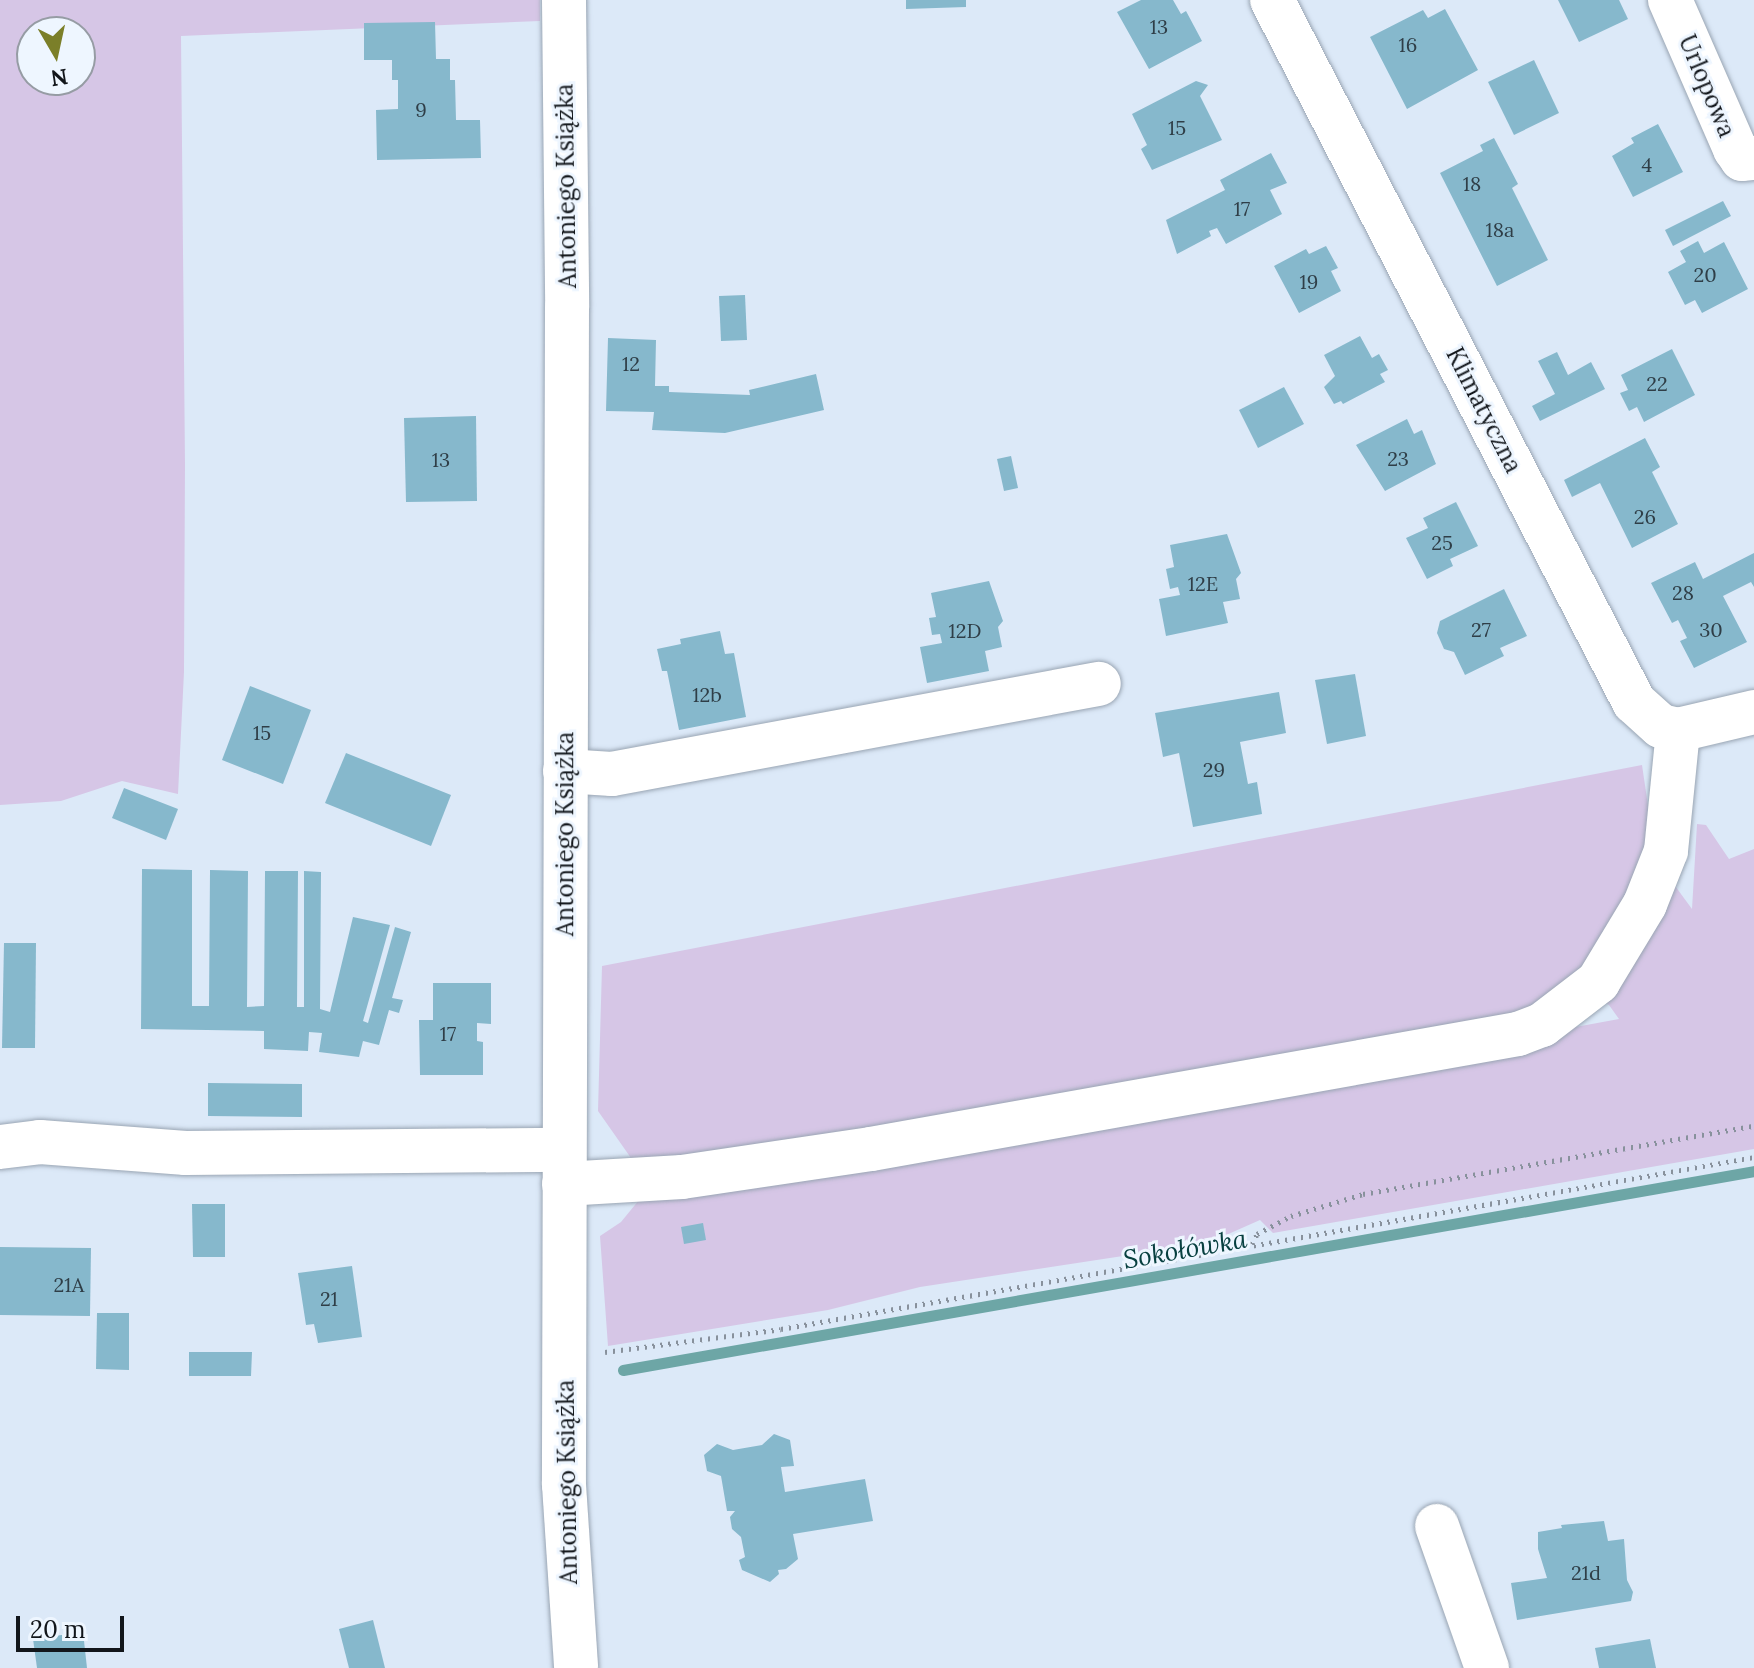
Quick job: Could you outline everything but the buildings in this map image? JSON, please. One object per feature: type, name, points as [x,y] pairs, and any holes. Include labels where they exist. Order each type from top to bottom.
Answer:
[{"type":"street","name":"Antoniego Książka","points":[[564,0],[564,1485],[576,1668]]},
{"type":"street","name":"Klimatyczna","points":[[1272,0],[1634,702],[1661,726],[1678,730]]},
{"type":"street","name":"Urlopowa","points":[[1670,0],[1735,149],[1742,159],[1754,158]]},
{"type":"street","points":[[565,771],[612,774],[1099,684]]},
{"type":"street","points":[[0,1147],[40,1142],[186,1153],[564,1167],[682,1177],[871,1149],[1518,1034],[1542,1025],[1598,982],[1645,904],[1666,851],[1678,730],[1754,712]]},
{"type":"street","points":[[1437,1526],[1487,1668]]},
{"type":"path","points":[[1252,1244],[1257,1234],[1291,1216],[1363,1194],[1754,1126]]},
{"type":"path","points":[[564,1358],[781,1329],[1754,1157]]},
{"type":"shaded area","points":[[0,0],[540,0],[540,21],[181,36],[185,465],[184,672],[178,794],[122,781],[61,801],[0,805]]},
{"type":"shaded area","points":[[1642,765],[1656,860],[1692,909],[1697,824],[1706,825],[1729,859],[1754,849],[1754,1149],[1273,1233],[1260,1220],[1208,1243],[920,1287],[828,1310],[608,1346],[600,1236],[621,1222],[639,1200],[1619,1019],[1609,1005],[1571,986],[1547,1009],[638,1168],[598,1111],[602,966]]},
{"type":"waterway","name":"Sokołówka","points":[[623,1370],[1754,1171]]}]
